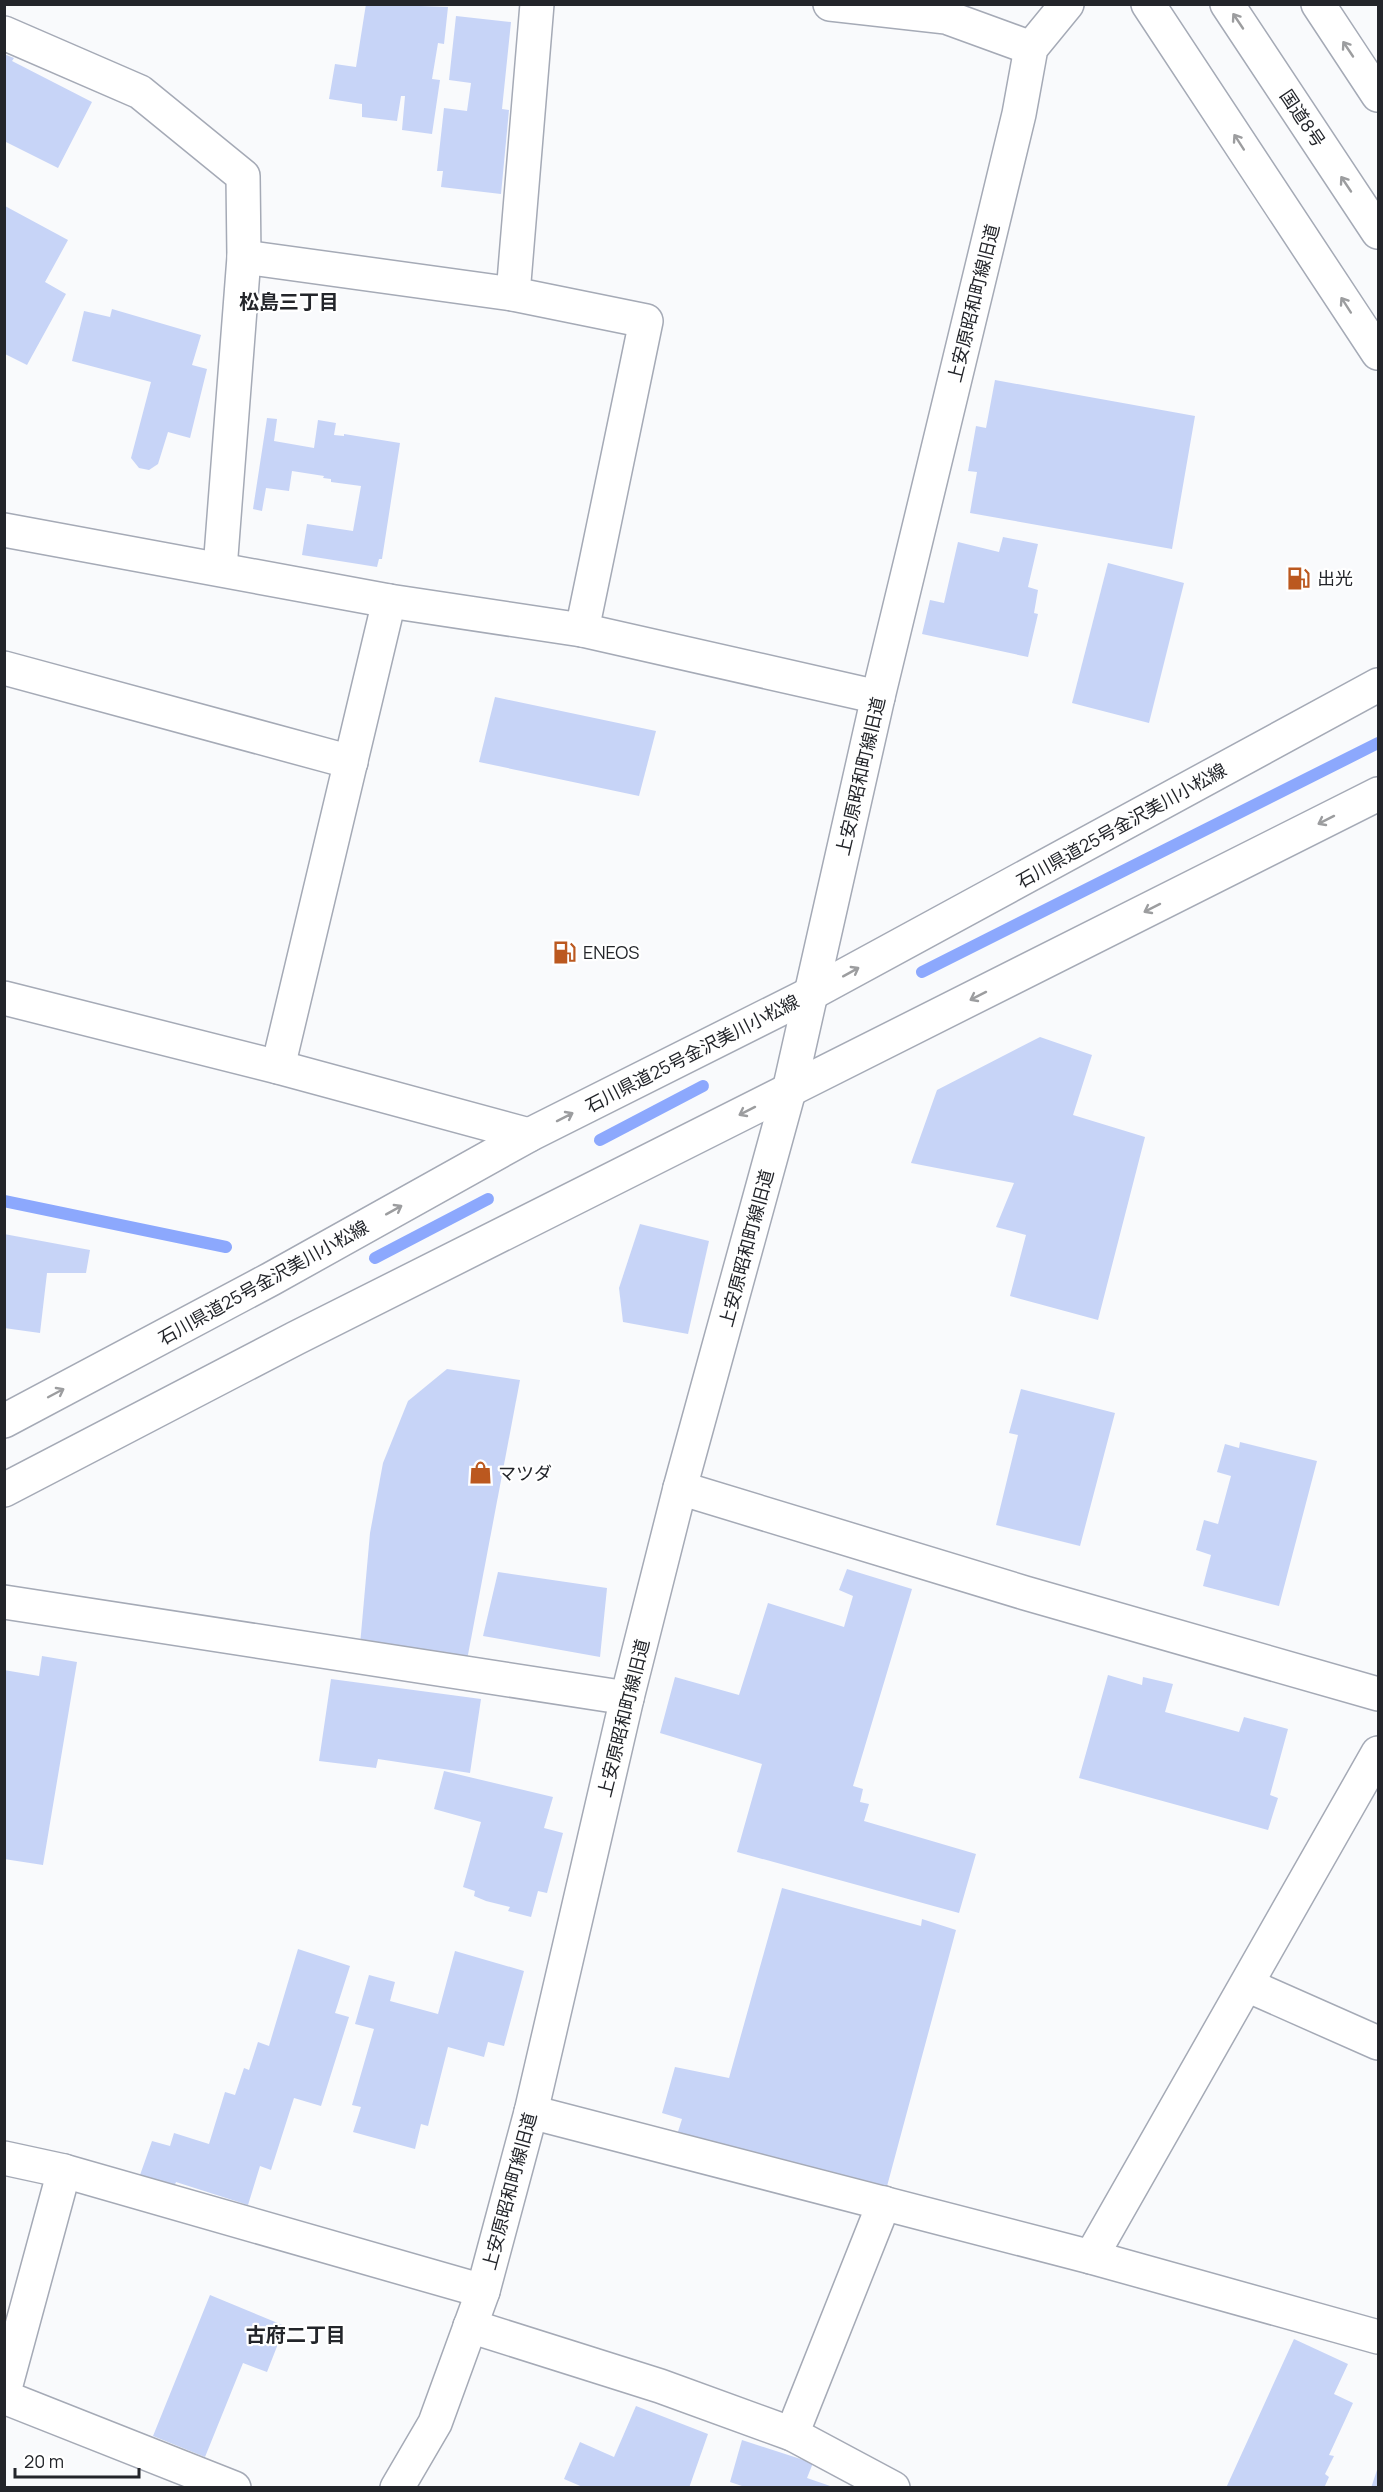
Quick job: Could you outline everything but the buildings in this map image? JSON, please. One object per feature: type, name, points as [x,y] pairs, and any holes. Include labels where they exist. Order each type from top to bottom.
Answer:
[{"type":"main road","points":[[513,294],[537,4]]},
{"type":"main road","points":[[830,4],[946,17],[1031,48]]},
{"type":"main road","name":"上安原昭和町線旧道","points":[[397,2487],[435,2423],[483,2291],[531,2112],[627,1698],[680,1488],[789,1091],[878,697],[1019,114],[1031,48],[1067,4]]},
{"type":"main road","points":[[1148,4],[1378,353]]},
{"type":"main road","name":"国道8号","points":[[1227,4],[1378,232]]},
{"type":"main road","points":[[1318,4],[1378,94]]},
{"type":"main road","points":[[4,33],[140,92],[243,176],[244,257],[220,569]]},
{"type":"main road","points":[[244,257],[513,294],[646,321],[582,630]]},
{"type":"main road","points":[[4,530],[389,601],[582,630],[878,697]]},
{"type":"main road","points":[[278,1068],[389,601]]},
{"type":"main road","points":[[4,668],[351,762]]},
{"type":"main road","name":"石川県道25号金沢美川小松線","points":[[4,1421],[271,1279],[529,1135],[812,993],[1378,685]]},
{"type":"main road","points":[[4,1490],[307,1333],[1378,794]]},
{"type":"main road","points":[[4,998],[529,1135]]},
{"type":"main road","points":[[680,1488],[1025,1593],[1378,1694]]},
{"type":"main road","points":[[4,1602],[627,1698]]},
{"type":"main road","points":[[1091,2257],[1378,1753]]},
{"type":"main road","points":[[1247,1985],[1378,2043]]},
{"type":"main road","points":[[531,2112],[1091,2257],[1378,2337]]},
{"type":"main road","points":[[4,2158],[64,2171],[483,2291]]},
{"type":"main road","points":[[4,2392],[64,2171]]},
{"type":"main road","points":[[792,2434],[884,2203]]},
{"type":"main road","points":[[470,2326],[660,2386],[792,2434],[893,2487]]},
{"type":"main road","points":[[4,2397],[234,2487]]},
{"type":"waterway","points":[[922,972],[1378,743]]},
{"type":"waterway","points":[[600,1140],[703,1086]]},
{"type":"waterway","points":[[375,1258],[488,1199]]},
{"type":"waterway","points":[[4,1201],[226,1247]]},
{"type":"place","name":"出光","points":[[1299,578]]},
{"type":"place","name":"ENEOS","points":[[565,952]]},
{"type":"place","name":"マツダ","points":[[480,1473]]},
{"type":"district","name":"松島三丁目","points":[[289,301]]},
{"type":"district","name":"古府二丁目","points":[[296,2334]]}]
